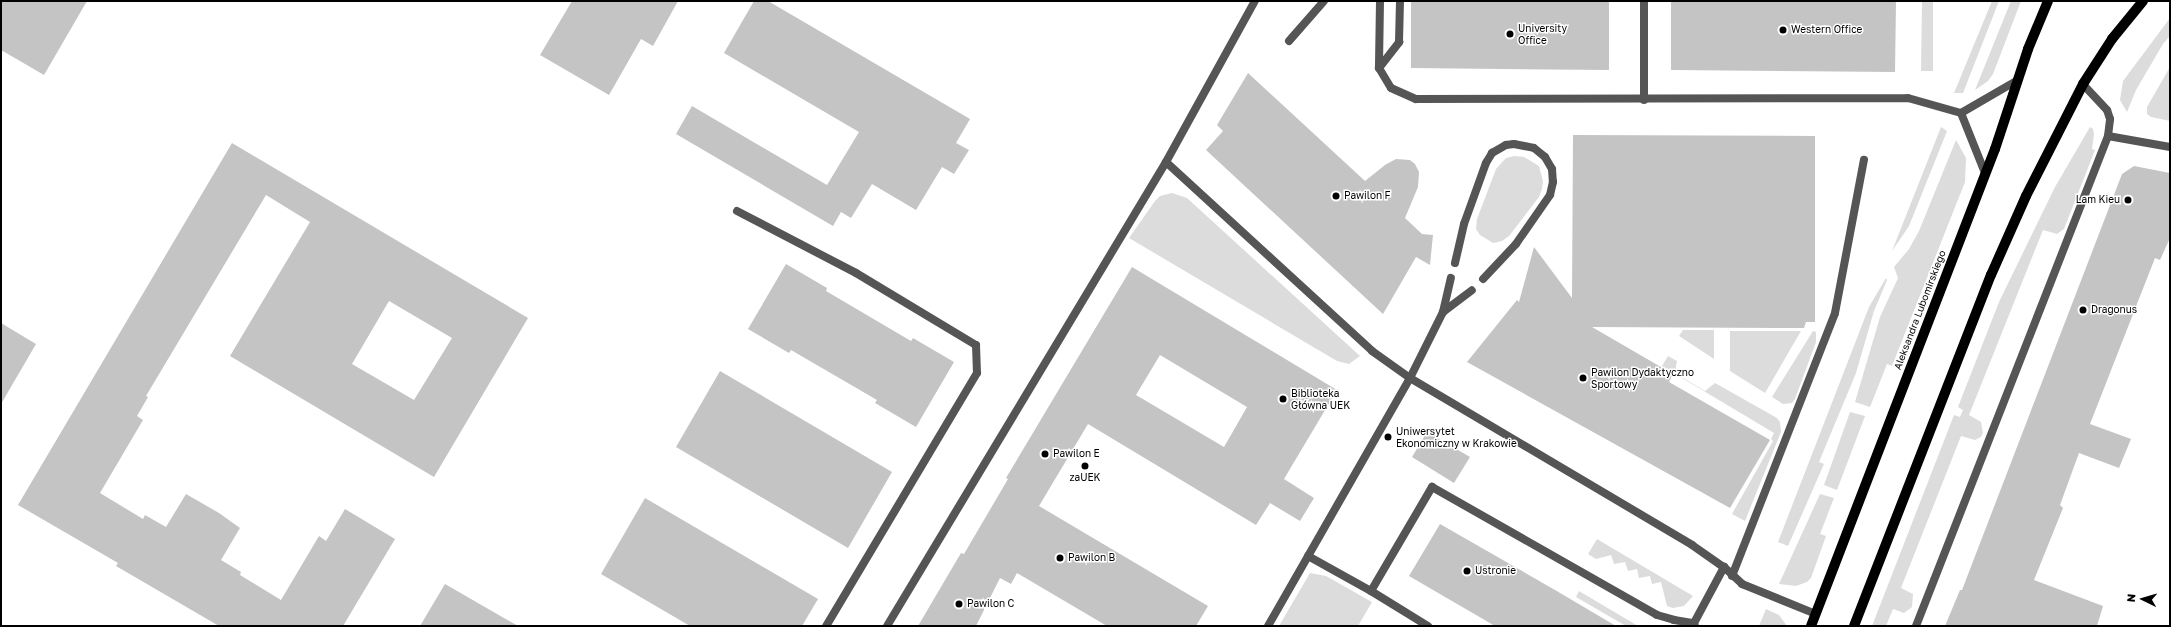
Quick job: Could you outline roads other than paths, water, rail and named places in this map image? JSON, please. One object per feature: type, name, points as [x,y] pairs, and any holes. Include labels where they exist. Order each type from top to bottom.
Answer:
[{"type":"main road","name":"Aleksandra Lubomirskiego","points":[[1811,626],[1985,173],[2048,1]]},
{"type":"main road","points":[[1854,626],[1991,275],[2026,196],[2083,84],[2112,39],[2143,1]]},
{"type":"street","points":[[887,626],[1166,162],[1255,1]]},
{"type":"street","points":[[1289,41],[1324,1]]},
{"type":"street","points":[[1380,1],[1379,68],[1391,88],[1416,99],[1644,100],[1908,98],[1961,113],[2018,80]]},
{"type":"street","points":[[1379,68],[1399,42],[1400,1]]},
{"type":"street","points":[[1644,1],[1644,100]]},
{"type":"street","points":[[1916,626],[2108,136],[2110,119],[2107,110],[2083,84]]},
{"type":"street","points":[[1961,113],[1985,173]]},
{"type":"street","points":[[2108,136],[2170,147]]},
{"type":"street","points":[[1455,263],[1464,224],[1486,163],[1492,153],[1498,148],[1510,144],[1534,148],[1545,157],[1552,169],[1553,182],[1550,195],[1516,244],[1483,279]]},
{"type":"street","points":[[1732,576],[1835,313],[1864,160]]},
{"type":"street","points":[[1166,162],[1372,351],[1410,378],[1692,545],[1724,567],[1742,584],[1816,614]]},
{"type":"street","points":[[737,211],[856,273],[976,346],[977,373],[826,626]]},
{"type":"street","points":[[1268,626],[1410,378],[1443,312],[1451,278]]},
{"type":"street","points":[[1443,312],[1472,290]]},
{"type":"street","points":[[1371,591],[1432,487],[1657,615],[1674,620],[1694,625],[1724,567]]},
{"type":"street","points":[[1308,556],[1371,591],[1428,626]]},
{"type":"place","name":"Western Office","points":[[1783,30]]},
{"type":"place","name":"University Office","points":[[1510,34]]},
{"type":"place","name":"Pawilon F","points":[[1336,196]]},
{"type":"place","name":"Lam Kieu","points":[[2128,200]]},
{"type":"place","name":"Dragonus","points":[[2083,310]]},
{"type":"place","name":"Pawilon Dydaktyczno Sportowy","points":[[1583,378]]},
{"type":"place","name":"Biblioteka Główna UEK","points":[[1283,399]]},
{"type":"place","name":"Uniwersytet Ekonomiczny w Krakowie","points":[[1388,437]]},
{"type":"place","name":"Pawilon E","points":[[1045,454]]},
{"type":"place","name":"zaUEK","points":[[1085,466]]},
{"type":"place","name":"Pawilon B","points":[[1060,558]]},
{"type":"place","name":"Ustronie","points":[[1467,571]]},
{"type":"place","name":"Pawilon C","points":[[959,604]]}]
